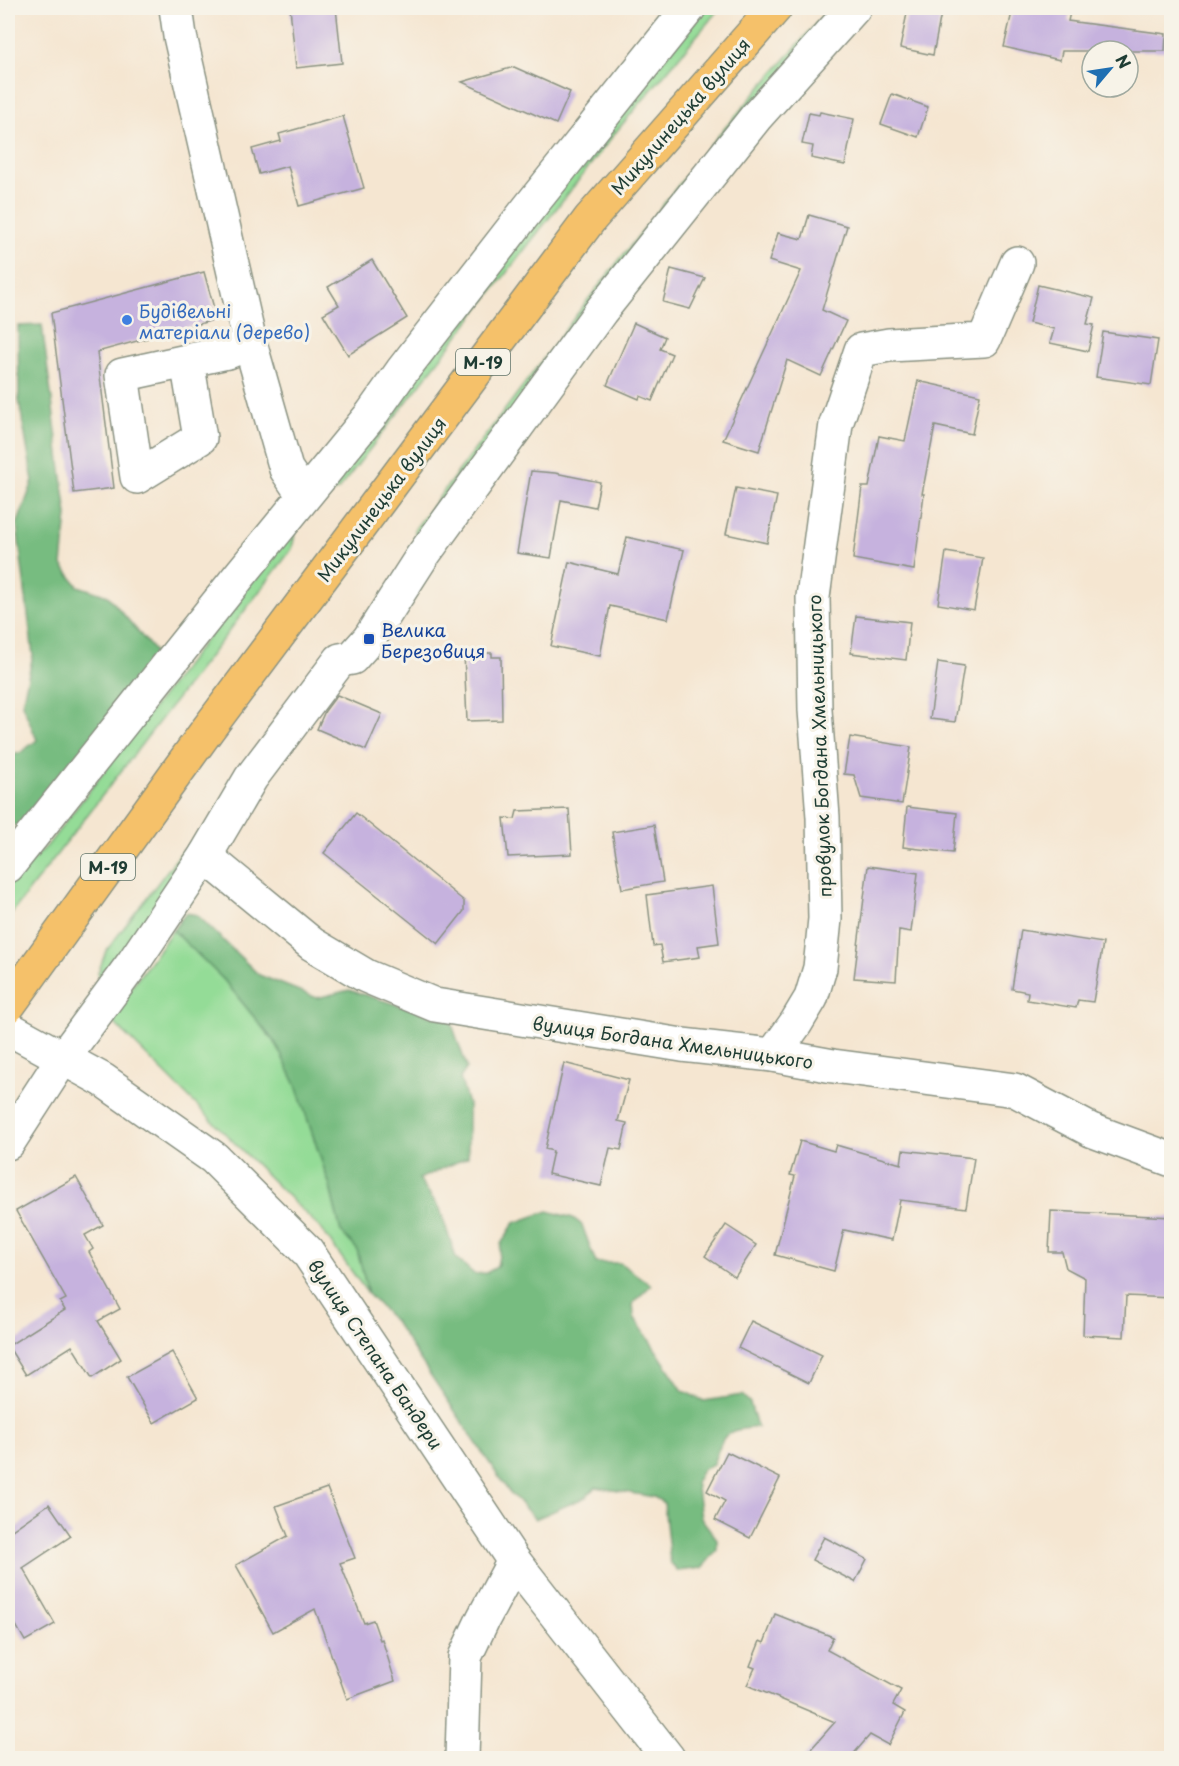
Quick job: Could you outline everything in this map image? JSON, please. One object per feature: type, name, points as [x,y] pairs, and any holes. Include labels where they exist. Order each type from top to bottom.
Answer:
[{"type":"highway","name":"Микулинецька вулиця","points":[[8,1006],[208,729],[590,219],[775,8]]},
{"type":"street","points":[[176,8],[180,36],[249,344],[286,469],[304,496]]},
{"type":"street","points":[[8,866],[371,415],[402,371],[528,209],[689,8]]},
{"type":"street","points":[[8,1143],[63,1059],[133,963],[205,856],[251,778],[340,660],[352,658],[369,639],[420,558],[600,311],[756,117],[854,8]]},
{"type":"street","name":"провулок Богдана Хмельницького","points":[[773,1054],[811,998],[820,969],[825,920],[823,817],[815,710],[813,597],[836,424],[861,350],[889,345],[984,340],[1017,262]]},
{"type":"street","points":[[187,361],[228,352],[249,344]]},
{"type":"street","name":"вулиця Богдана Хмельницького","points":[[205,856],[312,944],[366,976],[435,1005],[682,1045],[773,1054],[833,1066],[1015,1090],[1091,1130],[1172,1160]]},
{"type":"street","name":"вулиця Степана Бандери","points":[[8,1028],[103,1080],[214,1158],[307,1251],[514,1561],[668,1758]]},
{"type":"street","points":[[462,1758],[465,1657],[514,1561]]},
{"type":"green space","points":[[705,8],[720,8],[615,133],[339,489],[321,500],[608,127]]},
{"type":"green space","points":[[830,8],[843,8],[416,540],[415,529],[587,301],[711,144]]},
{"type":"green space","points":[[42,325],[67,515],[62,565],[78,586],[108,596],[156,653],[155,674],[36,835],[8,822],[8,756],[20,753],[37,740],[22,704],[33,655],[17,525],[33,481],[19,401],[18,326]]},
{"type":"green space","points":[[295,533],[292,549],[8,918],[8,883],[47,846],[283,539]]},
{"type":"green space","points":[[183,850],[191,855],[100,989],[98,973],[106,951]]},
{"type":"green space","points":[[186,913],[197,915],[259,975],[317,998],[349,990],[451,1021],[467,1068],[460,1078],[468,1104],[468,1157],[419,1179],[440,1209],[456,1258],[474,1274],[486,1273],[497,1267],[501,1244],[514,1223],[548,1211],[573,1218],[582,1225],[596,1263],[620,1263],[651,1285],[633,1303],[634,1317],[683,1391],[704,1401],[742,1395],[750,1403],[757,1427],[737,1430],[726,1435],[713,1464],[702,1470],[696,1481],[701,1518],[717,1539],[717,1550],[702,1568],[678,1571],[670,1562],[664,1503],[654,1497],[595,1487],[586,1497],[535,1519],[507,1489],[395,1322],[368,1294],[357,1249],[341,1232],[329,1183],[296,1085],[276,1044],[224,980],[173,930]]},
{"type":"green space","points":[[173,930],[224,980],[276,1044],[296,1085],[329,1183],[341,1232],[357,1249],[368,1294],[322,1230],[109,1018]]},
{"type":"building","points":[[290,8],[336,8],[342,63],[296,68]]},
{"type":"building","points":[[908,8],[942,8],[933,55],[900,48]]},
{"type":"building","points":[[1013,8],[1071,8],[1068,21],[1166,34],[1165,51],[1140,51],[1140,39],[1080,39],[1080,51],[1062,51],[1060,60],[1004,47]]},
{"type":"building","points":[[514,67],[570,92],[556,124],[462,82]]},
{"type":"building","points":[[892,94],[928,107],[918,137],[881,124]]},
{"type":"building","points":[[820,112],[854,119],[845,165],[811,158],[813,146],[802,144],[809,113],[819,115]]},
{"type":"building","points":[[343,116],[364,188],[299,206],[288,166],[259,174],[252,149],[281,141],[279,134]]},
{"type":"building","points":[[809,215],[847,226],[822,310],[846,321],[821,376],[787,360],[759,451],[723,440],[801,271],[769,261],[778,233],[802,239]]},
{"type":"building","points":[[372,260],[407,318],[348,355],[323,314],[339,305],[328,287]]},
{"type":"building","points":[[671,269],[705,278],[690,309],[663,302]]},
{"type":"building","points":[[204,272],[217,319],[97,352],[114,488],[74,493],[51,313]]},
{"type":"building","points":[[1038,285],[1094,298],[1087,324],[1094,325],[1088,351],[1050,343],[1054,329],[1029,323]]},
{"type":"building","points":[[634,323],[665,337],[660,349],[672,354],[652,401],[640,396],[639,399],[607,385]]},
{"type":"building","points":[[1103,332],[1158,340],[1151,385],[1096,377]]},
{"type":"building","points":[[918,381],[980,395],[972,434],[935,426],[922,494],[924,494],[914,570],[853,559],[862,487],[869,487],[879,436],[905,441]]},
{"type":"building","points":[[531,471],[555,473],[600,482],[595,507],[561,500],[551,558],[517,553]]},
{"type":"building","points":[[736,488],[777,496],[767,543],[726,534]]},
{"type":"building","points":[[627,537],[684,550],[668,619],[610,606],[600,656],[551,646],[569,562],[618,574]]},
{"type":"building","points":[[946,552],[983,558],[974,610],[938,604]]},
{"type":"building","points":[[856,616],[910,622],[906,660],[851,653]]},
{"type":"building","points":[[464,653],[492,653],[492,657],[501,657],[502,720],[467,721]]},
{"type":"building","points":[[938,662],[964,666],[955,722],[930,719]]},
{"type":"building","points":[[337,695],[382,714],[366,750],[317,729],[325,711]]},
{"type":"building","points":[[850,737],[911,747],[902,804],[861,798],[854,775],[844,774]]},
{"type":"building","points":[[907,807],[957,813],[953,853],[903,847]]},
{"type":"building","points":[[569,809],[572,854],[508,857],[504,818],[515,819],[517,811]]},
{"type":"building","points":[[356,813],[464,901],[464,911],[438,944],[324,853]]},
{"type":"building","points":[[654,825],[663,882],[622,889],[612,832]]},
{"type":"building","points":[[868,866],[918,873],[911,932],[899,930],[896,981],[854,978]]},
{"type":"building","points":[[712,886],[719,943],[698,946],[700,957],[663,962],[660,945],[653,946],[647,895]]},
{"type":"building","points":[[1021,930],[1103,943],[1093,1002],[1078,1000],[1076,1008],[1027,1000],[1028,992],[1012,989]]},
{"type":"building","points":[[564,1063],[629,1080],[618,1121],[627,1123],[621,1150],[610,1148],[601,1186],[548,1174],[553,1151],[545,1149]]},
{"type":"building","points":[[800,1141],[834,1151],[836,1145],[901,1164],[903,1150],[974,1158],[966,1208],[900,1200],[892,1240],[844,1230],[834,1271],[775,1255],[795,1176],[790,1175]]},
{"type":"building","points":[[76,1177],[103,1225],[85,1235],[93,1249],[89,1252],[120,1309],[98,1321],[121,1359],[92,1378],[72,1346],[26,1375],[8,1346],[65,1310],[60,1302],[66,1299],[16,1211]]},
{"type":"building","points":[[1051,1211],[1172,1217],[1172,1298],[1126,1296],[1124,1337],[1083,1335],[1085,1278],[1066,1268],[1062,1252],[1049,1252]]},
{"type":"building","points":[[726,1225],[756,1245],[735,1277],[705,1256]]},
{"type":"building","points":[[751,1321],[822,1355],[809,1383],[738,1348]]},
{"type":"building","points":[[172,1352],[198,1398],[154,1423],[127,1377]]},
{"type":"building","points":[[727,1452],[780,1478],[750,1538],[715,1520],[725,1501],[707,1491]]},
{"type":"building","points":[[327,1488],[355,1558],[340,1563],[364,1623],[373,1620],[380,1640],[382,1639],[395,1681],[347,1699],[315,1609],[273,1632],[236,1565],[288,1536],[276,1506]]},
{"type":"building","points":[[49,1504],[71,1536],[23,1568],[55,1624],[25,1641],[8,1611],[8,1533]]},
{"type":"building","points":[[824,1537],[867,1559],[855,1582],[812,1560]]},
{"type":"building","points":[[775,1614],[833,1637],[827,1650],[901,1690],[893,1705],[905,1712],[888,1745],[870,1735],[850,1758],[803,1758],[835,1722],[747,1685],[755,1668],[750,1666],[760,1641],[764,1643]]},
{"type":"place","name":"Будівельні матеріали (дерево)","points":[[127,320]]},
{"type":"place","name":"Велика Березовиця","points":[[369,639]]}]
